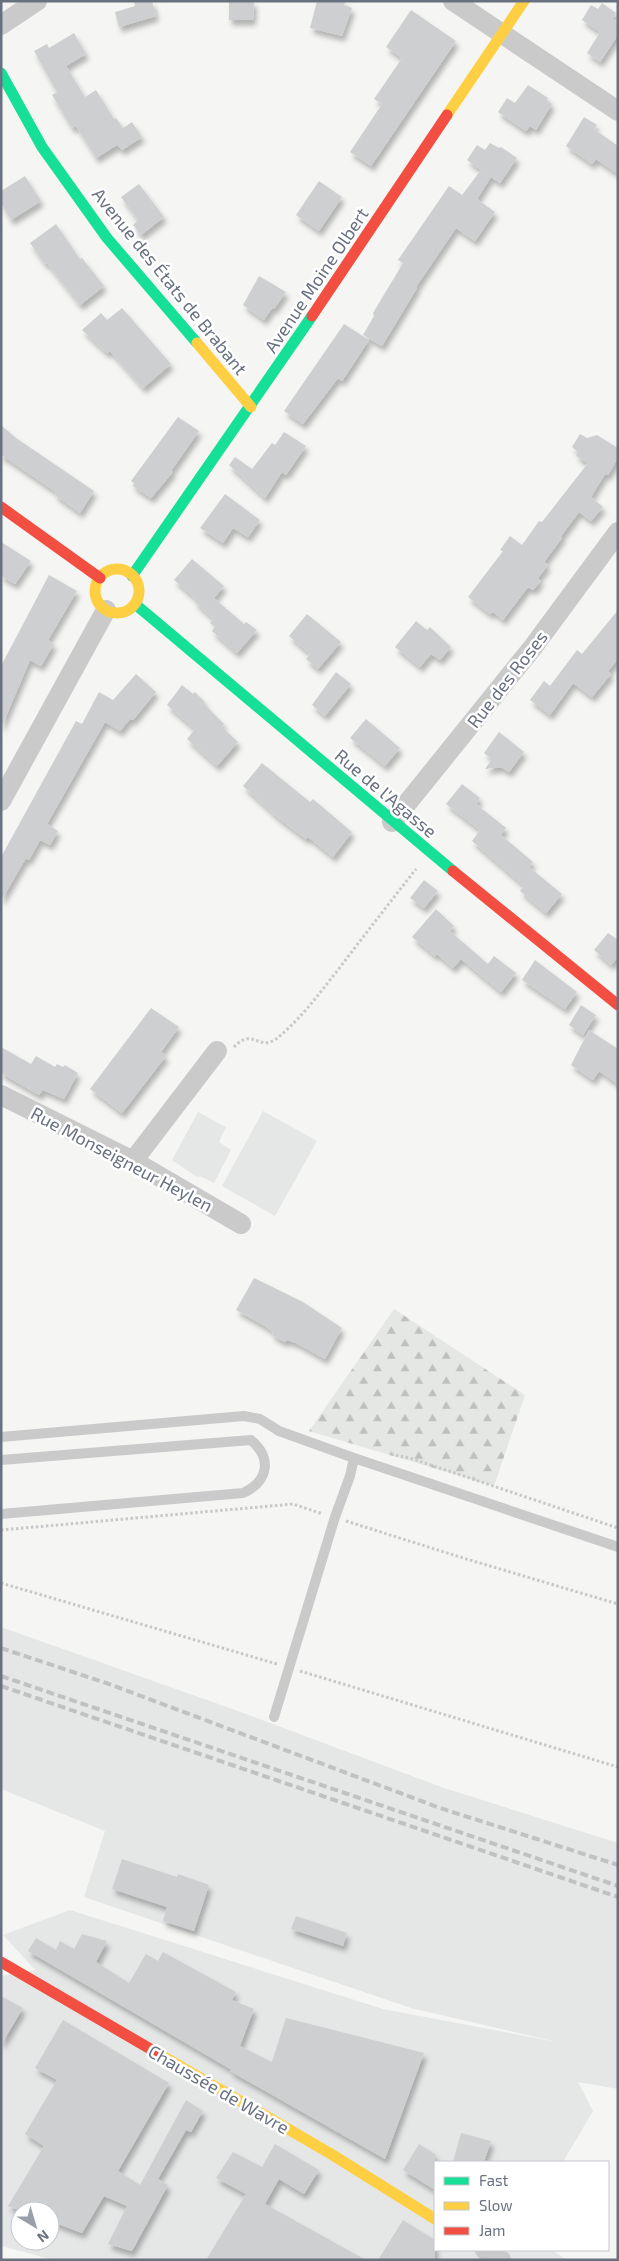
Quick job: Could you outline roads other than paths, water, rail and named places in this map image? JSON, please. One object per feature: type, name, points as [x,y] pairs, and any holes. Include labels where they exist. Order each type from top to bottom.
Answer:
[{"type":"street","points":[[1,25],[37,1]]},
{"type":"street","points":[[453,1],[618,111]]},
{"type":"street","name":"Avenue Moine Olbert","points":[[132,576],[252,407],[524,1]]},
{"type":"street","name":"Avenue des États de Brabant","points":[[1,72],[42,146],[107,238],[252,407]]},
{"type":"street","points":[[1,506],[100,578]]},
{"type":"street","name":"Rue des Roses","points":[[392,822],[533,647],[618,532]]},
{"type":"street","points":[[112,570],[119,570],[132,576],[139,592],[135,604],[131,608],[119,613],[106,610],[97,599],[95,592],[100,578],[112,570]]},
{"type":"street","name":"Rue de l'Agasse","points":[[135,604],[429,853],[618,1005]]},
{"type":"street","points":[[1,801],[106,610]]},
{"type":"street","points":[[133,1161],[217,1051]]},
{"type":"street","name":"Rue Monseigneur Heylen","points":[[1,1095],[133,1161],[241,1224]]},
{"type":"street","name":"Chaussée de Wavre","points":[[1,1962],[331,2154],[434,2218]]},
{"type":"street","points":[[487,2251],[502,2260]]},
{"type":"lane","points":[[1,1437],[244,1416],[260,1419],[279,1431],[311,1444],[618,1547]]},
{"type":"lane","points":[[1,1460],[251,1440],[262,1452],[265,1469],[261,1480],[253,1488],[243,1493],[1,1514]]},
{"type":"lane","points":[[274,1717],[354,1458]]},
{"type":"railway","points":[[1,1648],[109,1684],[440,1808],[618,1865]]},
{"type":"railway","points":[[1,1676],[618,1886]]},
{"type":"railway","points":[[1,1686],[618,1897]]}]
